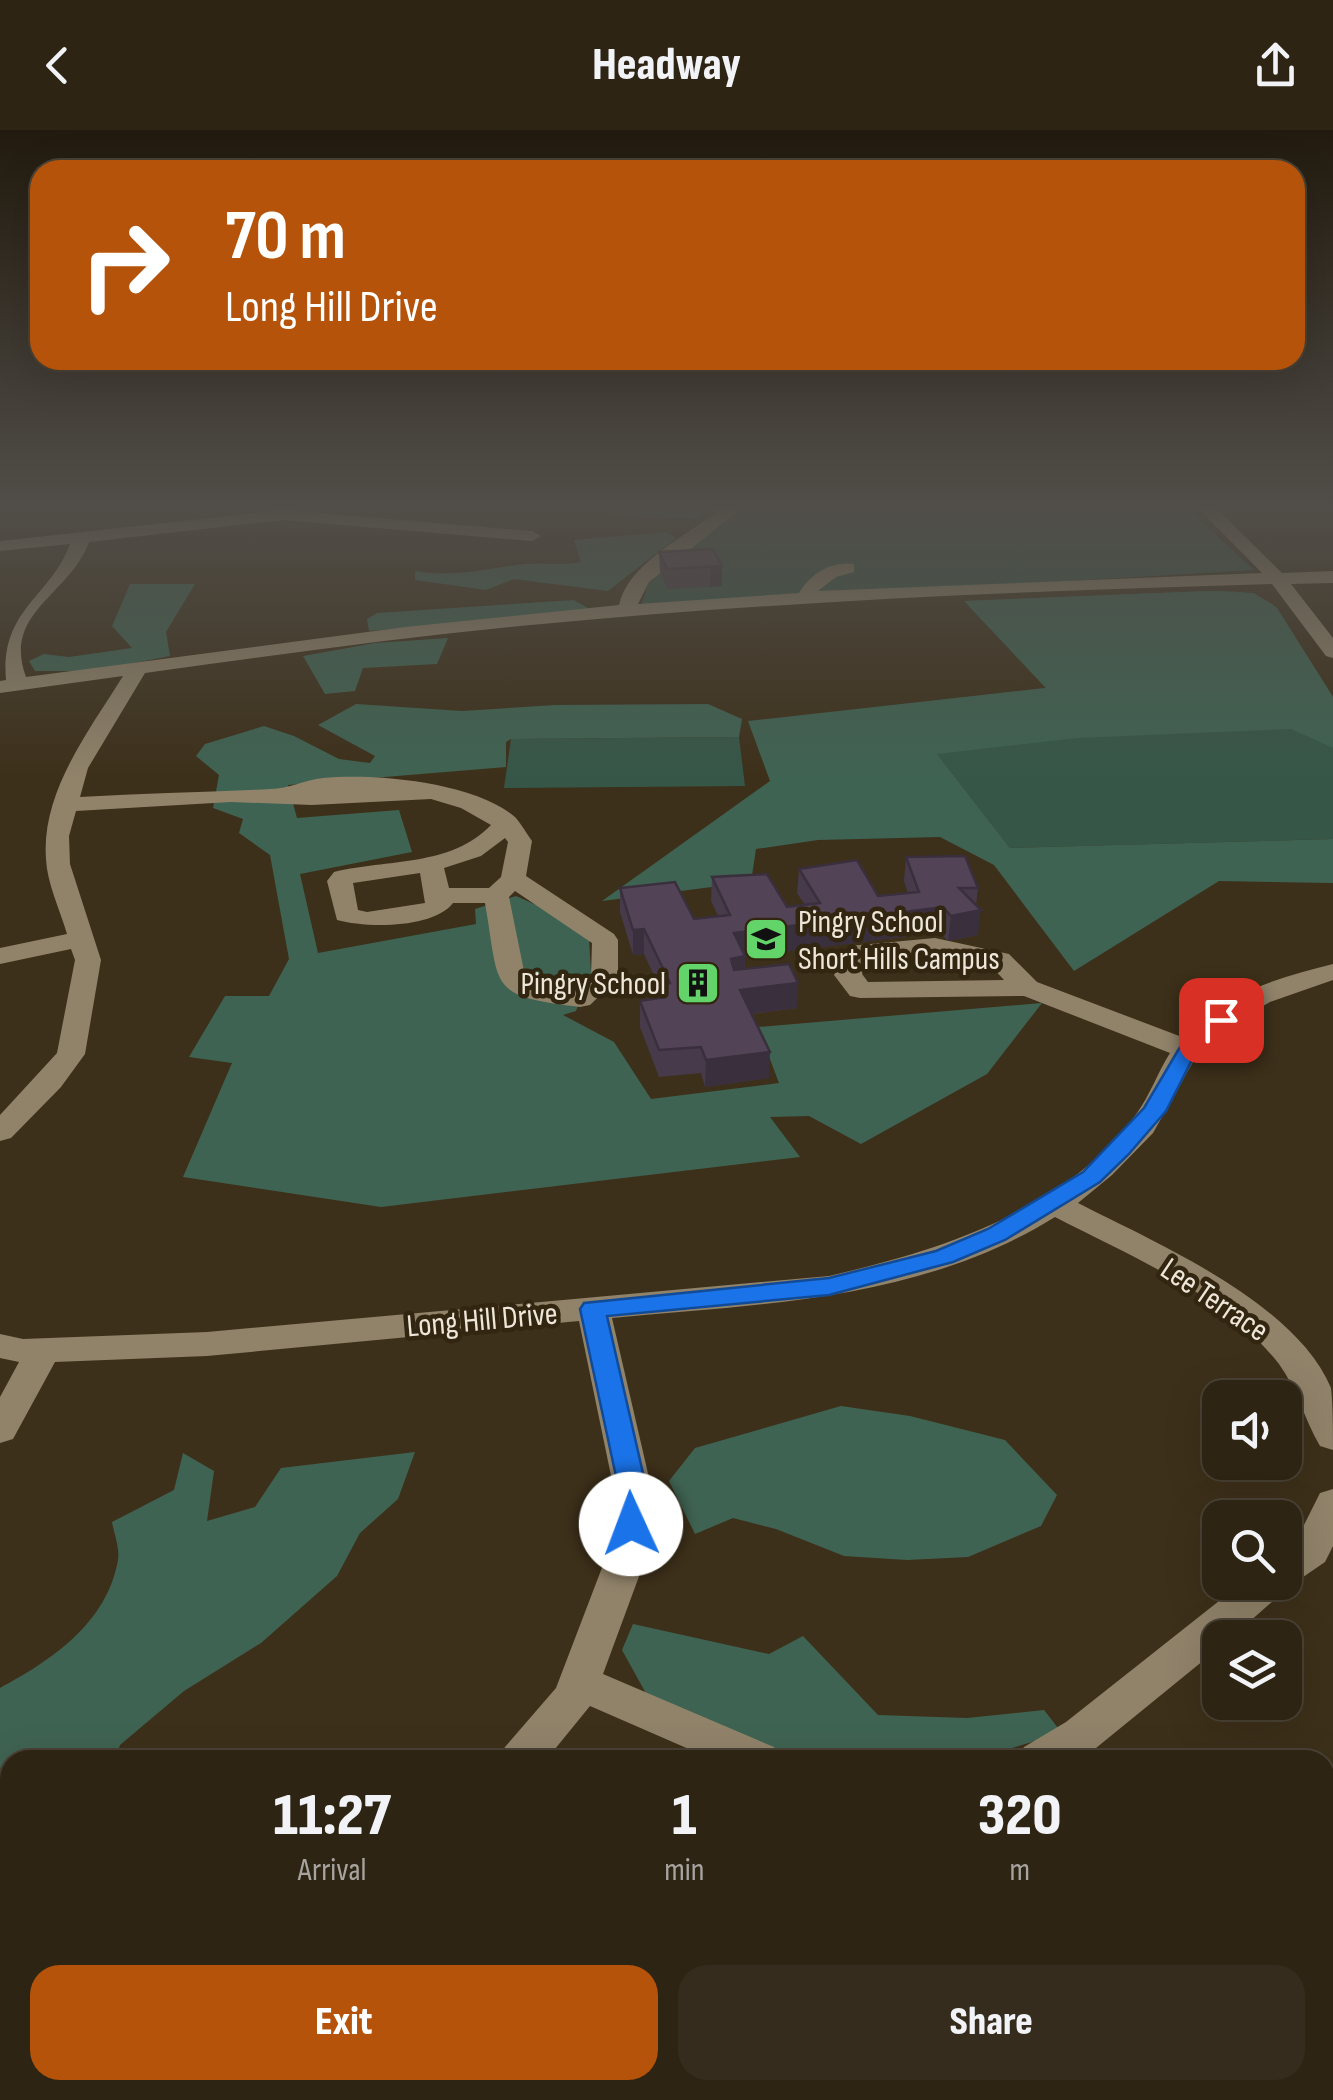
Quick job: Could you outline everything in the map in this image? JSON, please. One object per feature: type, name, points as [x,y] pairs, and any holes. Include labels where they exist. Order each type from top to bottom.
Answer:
[{"type":"street","points":[[39,596],[10,640],[9,686],[374,636],[627,611],[758,603],[796,596]]},
{"type":"street","points":[[627,611],[630,596]]},
{"type":"street","points":[[754,596],[758,603]]},
{"type":"street","points":[[1290,596],[1333,652]]},
{"type":"street","points":[[0,1132],[52,1080],[71,1054],[88,960],[78,939],[58,864],[56,836],[76,768],[138,670]]},
{"type":"street","points":[[64,805],[231,795],[312,798],[431,792],[485,808],[506,822],[520,840],[505,888],[512,979],[530,993],[580,1000],[604,978],[605,940],[505,888],[440,896]]},
{"type":"street","points":[[431,866],[440,896],[433,909],[367,920],[346,915],[340,881],[343,877],[431,866],[486,844],[506,822]]},
{"type":"street","points":[[0,956],[78,939]]},
{"type":"street","points":[[1027,988],[1000,960],[935,946],[858,952],[848,975],[860,990],[1027,988],[1187,1049]]},
{"type":"street","name":"Long Hill Drive","points":[[0,1346],[44,1351],[208,1344],[829,1287],[893,1272],[944,1257],[996,1234],[1092,1177],[1154,1111],[1198,1035],[1252,1002],[1333,972]]},
{"type":"street","name":"Lee Terrace","points":[[1053,1203],[1211,1289],[1262,1325],[1310,1382],[1333,1437]]},
{"type":"street","points":[[528,1750],[580,1683],[628,1552],[634,1495],[593,1309]]},
{"type":"street","points":[[0,1430],[44,1351]]},
{"type":"street","points":[[1302,1559],[1312,1552],[1333,1503]]},
{"type":"street","points":[[1056,1750],[1081,1735],[1250,1600]]},
{"type":"street","points":[[580,1683],[736,1750]]},
{"type":"green space","points":[[125,596],[188,596],[166,632],[170,656],[93,671],[35,671],[29,661],[44,654],[69,657],[132,648],[112,626]]},
{"type":"green space","points":[[644,596],[812,596],[641,606]]},
{"type":"green space","points":[[1255,596],[1269,602],[1277,608],[1333,697],[1333,839],[1010,848],[936,753],[853,710],[1046,688],[964,601]]},
{"type":"green space","points":[[1258,596],[1277,608],[1333,697],[1333,748],[1291,729],[1077,738],[937,754],[1010,848],[1333,839],[1333,883],[1219,881],[1074,971],[994,865],[940,837],[818,840],[756,849],[751,882],[602,901],[770,781],[748,721],[1046,688],[964,601]]},
{"type":"green space","points":[[574,600],[593,611],[369,631],[367,619],[377,613]]},
{"type":"green space","points":[[448,638],[437,664],[363,668],[355,691],[325,694],[303,656],[375,643]]},
{"type":"green space","points":[[356,704],[462,711],[555,705],[708,704],[742,719],[739,737],[511,739],[506,742],[506,767],[288,785],[297,818],[399,810],[412,852],[300,874],[318,953],[476,924],[475,909],[516,896],[559,915],[589,939],[591,973],[576,1011],[563,1015],[614,1042],[651,1099],[779,1083],[758,1027],[1042,1003],[987,1074],[861,1144],[809,1116],[770,1117],[800,1157],[381,1207],[183,1177],[232,1063],[189,1057],[225,996],[269,996],[289,959],[270,855],[239,833],[243,819],[213,808],[219,775],[196,756],[205,744],[264,726],[339,759],[370,763],[375,756],[318,725]]},
{"type":"green space","points":[[739,737],[745,786],[504,788],[511,739]]},
{"type":"green space","points":[[841,1406],[910,1416],[1005,1440],[1057,1495],[1041,1526],[968,1557],[907,1560],[844,1556],[776,1529],[733,1518],[695,1534],[669,1481],[695,1448]]},
{"type":"green space","points":[[415,1452],[398,1499],[360,1533],[337,1576],[261,1643],[184,1691],[118,1750],[0,1750],[0,1688],[57,1652],[90,1621],[112,1582],[118,1560],[112,1522],[174,1490],[183,1453],[214,1471],[207,1521],[255,1507],[281,1468]]},
{"type":"green space","points":[[633,1624],[769,1654],[803,1636],[878,1715],[967,1718],[1044,1710],[1062,1733],[1005,1750],[763,1750],[648,1697],[622,1650]]},
{"type":"building","points":[[965,856],[978,888],[959,888],[981,910],[951,916],[943,907],[734,933],[745,956],[731,959],[734,970],[789,964],[798,983],[740,990],[770,1052],[706,1060],[701,1047],[659,1050],[640,1001],[665,997],[660,985],[670,983],[644,929],[633,930],[620,888],[675,882],[694,919],[730,915],[712,877],[767,874],[787,907],[820,903],[799,869],[857,860],[878,896],[919,892],[906,857]]},
{"type":"place","name":"Pingry School Short Hills Campus","points":[[766,939]]},
{"type":"place","name":"Pingry School","points":[[698,983]]},
{"type":"route","points":[[631,1524],[634,1495],[593,1309],[829,1287],[944,1257],[996,1234],[1092,1177],[1154,1111],[1181,1057],[1198,1035],[1221,1020]]}]
